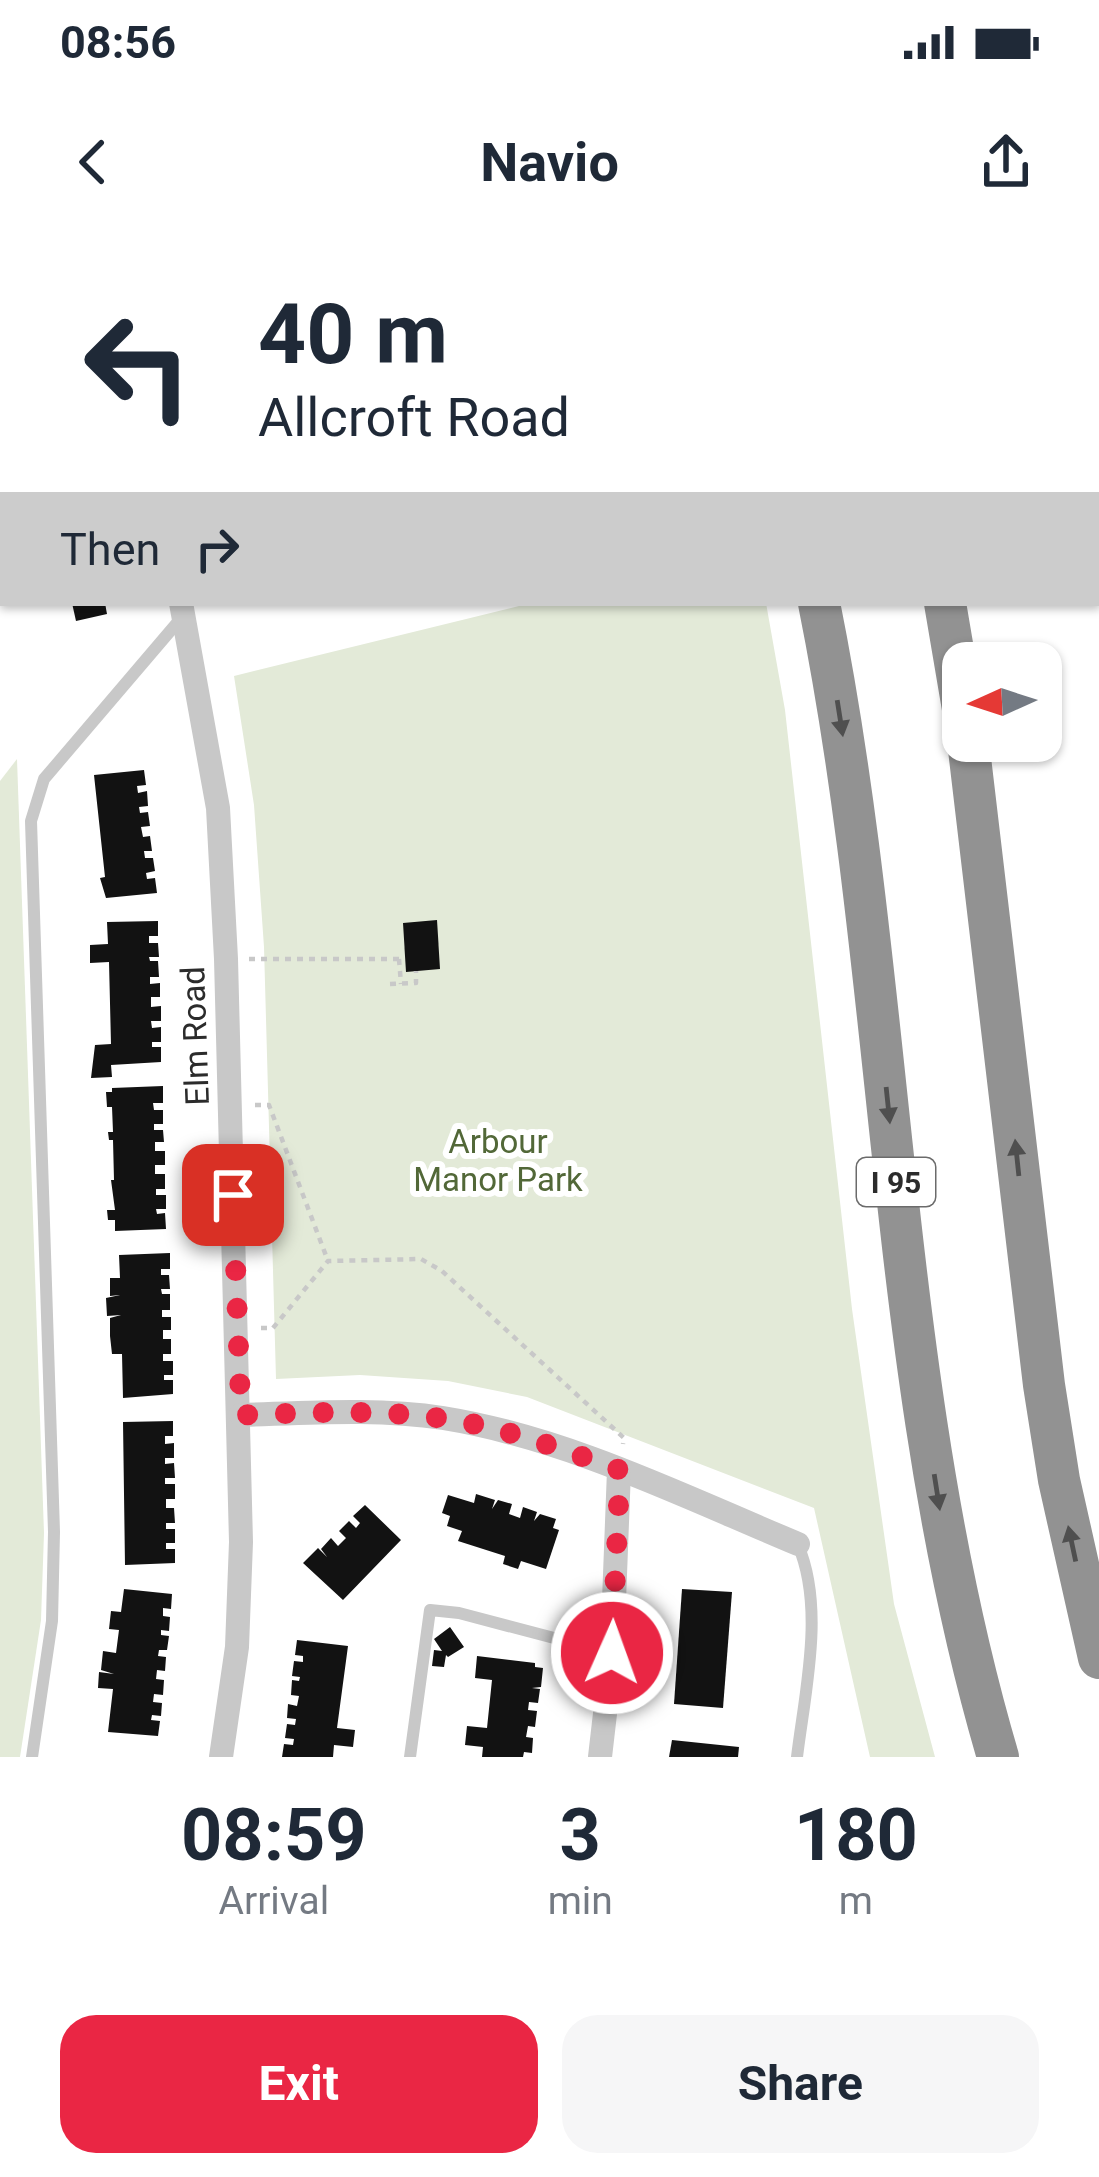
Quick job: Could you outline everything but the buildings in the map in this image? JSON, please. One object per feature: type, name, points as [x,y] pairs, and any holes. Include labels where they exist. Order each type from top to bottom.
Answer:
[{"type":"highway","name":"I 95","points":[[819,606],[860,856],[924,1413],[957,1593],[998,1757]]},
{"type":"highway","points":[[946,606],[952,642]]},
{"type":"highway","points":[[970,762],[1044,1385],[1059,1480],[1099,1658]]},
{"type":"street","name":"Elm Road","points":[[182,609],[218,808],[226,959],[241,1415],[237,1647],[221,1757]]},
{"type":"street","points":[[241,1415],[362,1412],[440,1418],[513,1433],[620,1470],[798,1544]]},
{"type":"street","points":[[600,1757],[612,1653],[620,1470]]},
{"type":"lane","points":[[32,1757],[52,1622],[54,1532],[31,821],[44,779],[182,609]]},
{"type":"lane","points":[[797,1757],[810,1620],[806,1563],[798,1544]]},
{"type":"lane","points":[[410,1757],[430,1610],[459,1613],[612,1653]]},
{"type":"path","points":[[226,959],[402,959],[401,983]]},
{"type":"path","points":[[390,984],[416,983],[416,971]]},
{"type":"path","points":[[230,1105],[269,1105],[328,1261]]},
{"type":"path","points":[[238,1330],[273,1328],[328,1261],[421,1259],[442,1271],[624,1438],[620,1470]]},
{"type":"green space","name":"Arbour Manor Park","points":[[519,606],[767,606],[785,710],[852,1309],[894,1604],[935,1757],[870,1757],[814,1508],[527,1397],[448,1381],[360,1375],[276,1379],[264,947],[254,805],[234,676]]},
{"type":"green space","points":[[17,759],[44,1533],[41,1620],[20,1757],[0,1757],[0,781]]},
{"type":"route","points":[[233,1195],[241,1415],[362,1412],[440,1418],[513,1433],[620,1470],[612,1653]]}]
